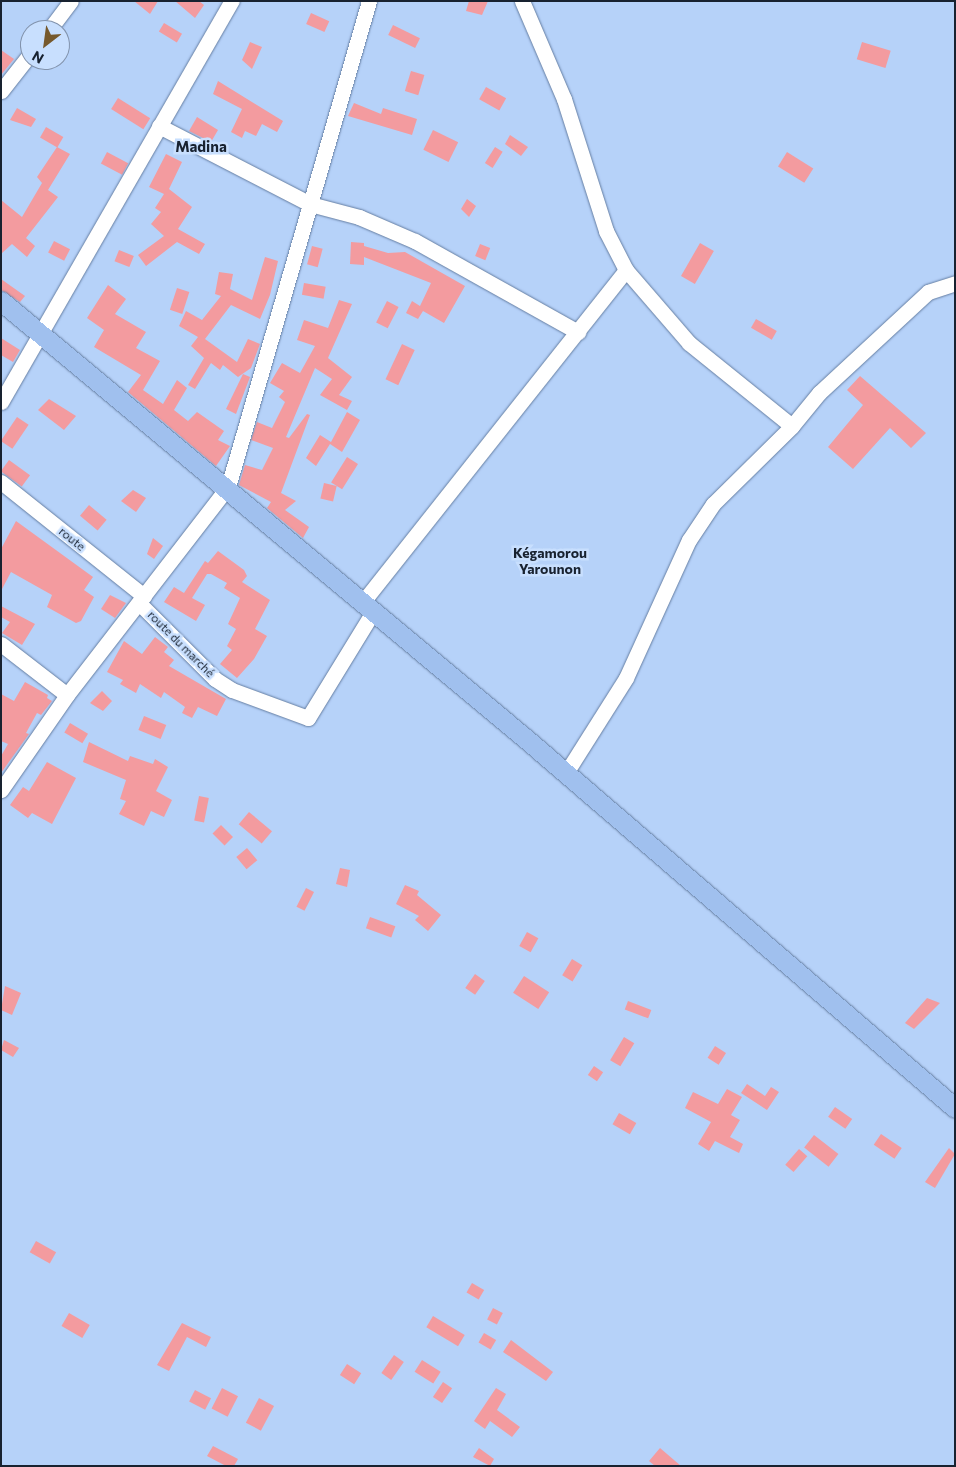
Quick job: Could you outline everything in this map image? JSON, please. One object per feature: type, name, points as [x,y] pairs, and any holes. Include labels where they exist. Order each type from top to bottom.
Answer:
[{"type":"main road","points":[[1,301],[228,487],[367,608],[566,773],[955,1108]]},
{"type":"street","points":[[57,20],[71,1]]},
{"type":"street","points":[[1,402],[232,1]]},
{"type":"street","points":[[1,790],[67,695],[228,487],[369,1]]},
{"type":"street","points":[[522,1],[564,99],[606,231],[626,270],[689,343],[792,426]]},
{"type":"street","points":[[1,91],[20,67]]},
{"type":"street","points":[[159,126],[310,204],[359,217],[415,241],[578,332]]},
{"type":"street","points":[[367,608],[626,270]]},
{"type":"street","points":[[566,773],[626,678],[689,540],[713,504],[792,426],[819,393],[928,292],[955,283]]},
{"type":"street","name":"route","points":[[1,482],[141,599]]},
{"type":"street","name":"route du marché","points":[[141,599],[215,678],[232,690],[308,718],[367,608]]},
{"type":"street","points":[[1,644],[67,695]]},
{"type":"building","points":[[134,1],[158,1],[150,14]]},
{"type":"building","points":[[175,1],[199,1],[204,5],[195,18]]},
{"type":"building","points":[[469,1],[488,1],[482,15],[466,11]]},
{"type":"building","points":[[311,13],[329,21],[324,32],[306,24]]},
{"type":"building","points":[[164,23],[182,34],[177,42],[159,32]]},
{"type":"building","points":[[393,25],[420,38],[415,48],[388,35]]},
{"type":"building","points":[[250,42],[262,47],[252,69],[242,60]]},
{"type":"building","points":[[862,42],[891,51],[885,68],[857,59]]},
{"type":"building","points":[[1,50],[14,59],[1,75]]},
{"type":"building","points":[[411,71],[424,75],[418,95],[405,91]]},
{"type":"building","points":[[218,81],[283,121],[277,132],[262,124],[256,136],[245,131],[242,138],[231,132],[242,109],[213,94]]},
{"type":"building","points":[[486,87],[506,98],[499,110],[479,99]]},
{"type":"building","points":[[118,98],[150,118],[143,129],[111,109]]},
{"type":"building","points":[[354,103],[381,114],[383,108],[417,119],[412,135],[348,116]]},
{"type":"building","points":[[17,108],[36,119],[31,127],[10,120]]},
{"type":"building","points":[[197,117],[218,130],[211,142],[189,131]]},
{"type":"building","points":[[46,127],[63,137],[57,147],[40,137]]},
{"type":"building","points":[[433,130],[458,142],[449,162],[423,150]]},
{"type":"building","points":[[510,135],[528,147],[521,156],[505,144]]},
{"type":"building","points":[[57,147],[70,154],[48,190],[58,197],[26,238],[35,246],[27,257],[12,244],[1,254],[1,200],[22,217],[42,183],[37,177]]},
{"type":"building","points":[[495,147],[503,152],[493,168],[485,163]]},
{"type":"building","points":[[107,152],[128,163],[122,175],[101,163]]},
{"type":"building","points":[[787,152],[813,168],[804,183],[778,166]]},
{"type":"building","points":[[166,154],[182,162],[169,189],[192,207],[178,229],[205,244],[199,254],[177,242],[146,266],[138,255],[164,236],[151,224],[161,212],[155,208],[164,194],[149,187]]},
{"type":"building","points":[[467,199],[476,206],[469,217],[461,209]]},
{"type":"building","points":[[54,241],[70,249],[64,261],[48,253]]},
{"type":"building","points":[[351,242],[364,243],[364,246],[388,253],[405,252],[465,286],[444,323],[423,311],[418,319],[406,313],[412,301],[420,306],[431,283],[364,257],[364,265],[350,264]]},
{"type":"building","points":[[700,243],[714,251],[695,284],[681,276]]},
{"type":"building","points":[[480,244],[490,248],[485,260],[475,256]]},
{"type":"building","points":[[312,246],[323,249],[318,267],[307,264]]},
{"type":"building","points":[[119,250],[134,256],[129,267],[115,261]]},
{"type":"building","points":[[265,257],[278,261],[270,295],[260,319],[231,305],[205,339],[237,362],[248,339],[260,344],[251,368],[238,377],[223,365],[220,370],[211,363],[195,389],[188,385],[204,358],[191,346],[198,337],[179,326],[186,311],[202,320],[221,296],[215,294],[219,272],[233,274],[230,289],[252,300]]},
{"type":"building","points":[[1,279],[25,296],[20,302],[1,290]]},
{"type":"building","points":[[304,283],[326,287],[324,299],[302,295]]},
{"type":"building","points":[[108,285],[126,299],[115,314],[146,332],[136,348],[160,361],[143,390],[163,404],[177,380],[187,388],[174,410],[188,421],[197,412],[224,431],[218,440],[230,446],[216,466],[128,392],[141,375],[94,347],[104,330],[87,318]]},
{"type":"building","points":[[177,288],[189,292],[182,314],[170,310]]},
{"type":"building","points":[[339,300],[352,304],[328,358],[352,377],[339,395],[352,401],[347,410],[320,395],[332,379],[315,368],[286,437],[289,438],[307,414],[310,415],[281,493],[296,501],[285,510],[309,527],[303,538],[267,508],[271,502],[239,485],[245,465],[262,470],[273,448],[251,440],[257,422],[272,428],[285,402],[279,397],[284,391],[270,383],[282,363],[300,373],[315,346],[297,340],[304,320],[328,328]]},
{"type":"building","points":[[387,301],[399,307],[388,328],[376,322]]},
{"type":"building","points":[[756,319],[777,331],[772,340],[751,328]]},
{"type":"building","points":[[1,338],[20,350],[13,362],[1,355]]},
{"type":"building","points":[[402,344],[415,350],[398,385],[386,379]]},
{"type":"building","points":[[243,374],[250,377],[236,414],[226,409]]},
{"type":"building","points":[[860,376],[926,433],[911,448],[890,428],[853,469],[828,447],[863,405],[847,390]]},
{"type":"building","points":[[49,399],[76,416],[64,430],[38,410]]},
{"type":"building","points":[[347,412],[360,420],[342,452],[330,444],[316,466],[306,458],[320,435],[331,442]]},
{"type":"building","points":[[17,417],[29,425],[12,449],[1,441]]},
{"type":"building","points":[[347,457],[358,464],[342,489],[331,482]]},
{"type":"building","points":[[9,460],[30,475],[22,487],[1,471]]},
{"type":"building","points":[[324,483],[337,486],[333,502],[320,499]]},
{"type":"building","points":[[133,490],[146,498],[136,512],[121,501]]},
{"type":"building","points":[[89,505],[107,520],[98,531],[80,516]]},
{"type":"building","points":[[16,521],[93,577],[84,590],[94,597],[81,621],[76,623],[47,607],[52,595],[11,572],[1,591],[1,549]]},
{"type":"building","points":[[153,538],[163,546],[154,559],[147,554]]},
{"type":"building","points":[[218,551],[244,570],[247,576],[242,582],[270,600],[255,629],[267,636],[254,659],[237,678],[220,664],[232,650],[227,646],[236,629],[228,624],[240,598],[224,588],[227,583],[211,574],[207,574],[192,598],[205,605],[196,621],[164,602],[174,587],[184,593],[205,561],[208,563]]},
{"type":"building","points":[[110,595],[126,603],[115,618],[101,609]]},
{"type":"building","points":[[1,606],[35,624],[22,645],[2,633],[10,622],[1,617]]},
{"type":"building","points":[[155,637],[168,647],[164,652],[174,660],[169,666],[226,699],[217,716],[198,707],[192,718],[182,713],[185,707],[164,692],[161,698],[140,684],[136,693],[120,684],[123,680],[107,672],[124,641],[142,654]]},
{"type":"building","points":[[25,682],[48,695],[47,698],[52,701],[41,715],[37,713],[26,733],[29,734],[1,773],[1,756],[8,744],[1,741],[1,694],[14,701]]},
{"type":"building","points":[[102,691],[112,701],[103,711],[90,703]]},
{"type":"building","points":[[144,716],[166,725],[161,739],[138,730]]},
{"type":"building","points":[[70,723],[88,734],[82,743],[64,732]]},
{"type":"building","points":[[89,742],[128,761],[130,756],[153,764],[155,759],[168,767],[156,791],[172,800],[164,817],[151,811],[144,826],[119,814],[126,801],[120,799],[126,780],[83,762]]},
{"type":"building","points":[[47,762],[76,778],[52,824],[32,813],[28,818],[10,805],[23,787],[29,791]]},
{"type":"building","points":[[199,796],[209,798],[204,822],[194,821]]},
{"type":"building","points":[[249,812],[272,831],[262,844],[239,824]]},
{"type":"building","points":[[221,825],[233,837],[225,846],[213,833]]},
{"type":"building","points":[[247,848],[257,860],[247,869],[236,857]]},
{"type":"building","points":[[340,868],[350,870],[347,887],[336,884]]},
{"type":"building","points":[[405,885],[419,891],[417,895],[441,915],[428,931],[415,920],[419,916],[396,904]]},
{"type":"building","points":[[306,888],[314,892],[304,911],[296,907]]},
{"type":"building","points":[[370,917],[395,926],[391,938],[366,928]]},
{"type":"building","points":[[527,932],[538,938],[531,952],[519,946]]},
{"type":"building","points":[[572,959],[582,965],[573,981],[562,975]]},
{"type":"building","points":[[475,974],[485,981],[475,995],[465,988]]},
{"type":"building","points":[[524,976],[549,992],[538,1009],[513,993]]},
{"type":"building","points":[[5,986],[21,993],[12,1015],[1,1010]]},
{"type":"building","points":[[927,998],[940,1003],[914,1029],[905,1023]]},
{"type":"building","points":[[628,1001],[651,1010],[648,1018],[625,1009]]},
{"type":"building","points":[[624,1037],[634,1043],[620,1066],[610,1060]]},
{"type":"building","points":[[4,1040],[19,1048],[13,1057],[1,1050]]},
{"type":"building","points":[[715,1046],[726,1053],[719,1065],[708,1058]]},
{"type":"building","points":[[594,1066],[603,1072],[597,1081],[588,1075]]},
{"type":"building","points":[[747,1084],[765,1096],[771,1087],[779,1092],[767,1110],[741,1093]]},
{"type":"building","points":[[727,1089],[742,1097],[731,1115],[740,1120],[730,1137],[743,1144],[739,1153],[715,1141],[709,1151],[698,1144],[711,1122],[685,1108],[693,1092],[718,1104]]},
{"type":"building","points":[[835,1107],[852,1119],[845,1129],[828,1117]]},
{"type":"building","points":[[619,1113],[636,1123],[630,1134],[612,1124]]},
{"type":"building","points":[[881,1134],[902,1148],[894,1159],[874,1145]]},
{"type":"building","points":[[814,1135],[838,1154],[829,1167],[804,1148]]},
{"type":"building","points":[[949,1148],[955,1154],[935,1188],[925,1182]]},
{"type":"building","points":[[799,1149],[807,1156],[794,1172],[785,1165]]},
{"type":"building","points":[[36,1241],[56,1252],[50,1264],[30,1252]]},
{"type":"building","points":[[472,1283],[484,1290],[479,1300],[466,1293]]},
{"type":"building","points":[[493,1308],[503,1313],[497,1325],[487,1320]]},
{"type":"building","points":[[69,1313],[90,1325],[82,1338],[62,1326]]},
{"type":"building","points":[[433,1316],[465,1335],[458,1346],[426,1327]]},
{"type":"building","points":[[182,1323],[211,1337],[206,1347],[187,1337],[169,1371],[157,1365]]},
{"type":"building","points":[[484,1333],[496,1340],[491,1350],[478,1343]]},
{"type":"building","points":[[511,1340],[553,1372],[546,1381],[503,1352]]},
{"type":"building","points":[[394,1355],[404,1362],[391,1380],[381,1373]]},
{"type":"building","points":[[422,1360],[441,1372],[433,1384],[415,1372]]},
{"type":"building","points":[[347,1364],[361,1373],[354,1384],[340,1375]]},
{"type":"building","points":[[443,1382],[452,1388],[442,1403],[433,1397]]},
{"type":"building","points":[[222,1388],[238,1396],[228,1417],[212,1408]]},
{"type":"building","points":[[496,1388],[506,1394],[497,1410],[520,1427],[512,1437],[490,1421],[485,1429],[474,1421]]},
{"type":"building","points":[[195,1390],[211,1398],[205,1410],[189,1402]]},
{"type":"building","points":[[259,1398],[274,1406],[261,1431],[246,1423]]},
{"type":"building","points":[[213,1446],[238,1459],[234,1466],[226,1466],[207,1456]]},
{"type":"building","points":[[479,1448],[494,1459],[490,1466],[473,1457]]},
{"type":"building","points":[[660,1448],[681,1466],[655,1466],[649,1461]]},
{"type":"district","name":"Madina","points":[[201,147]]},
{"type":"district","name":"Kégamorou Yarounon","points":[[550,562]]}]
